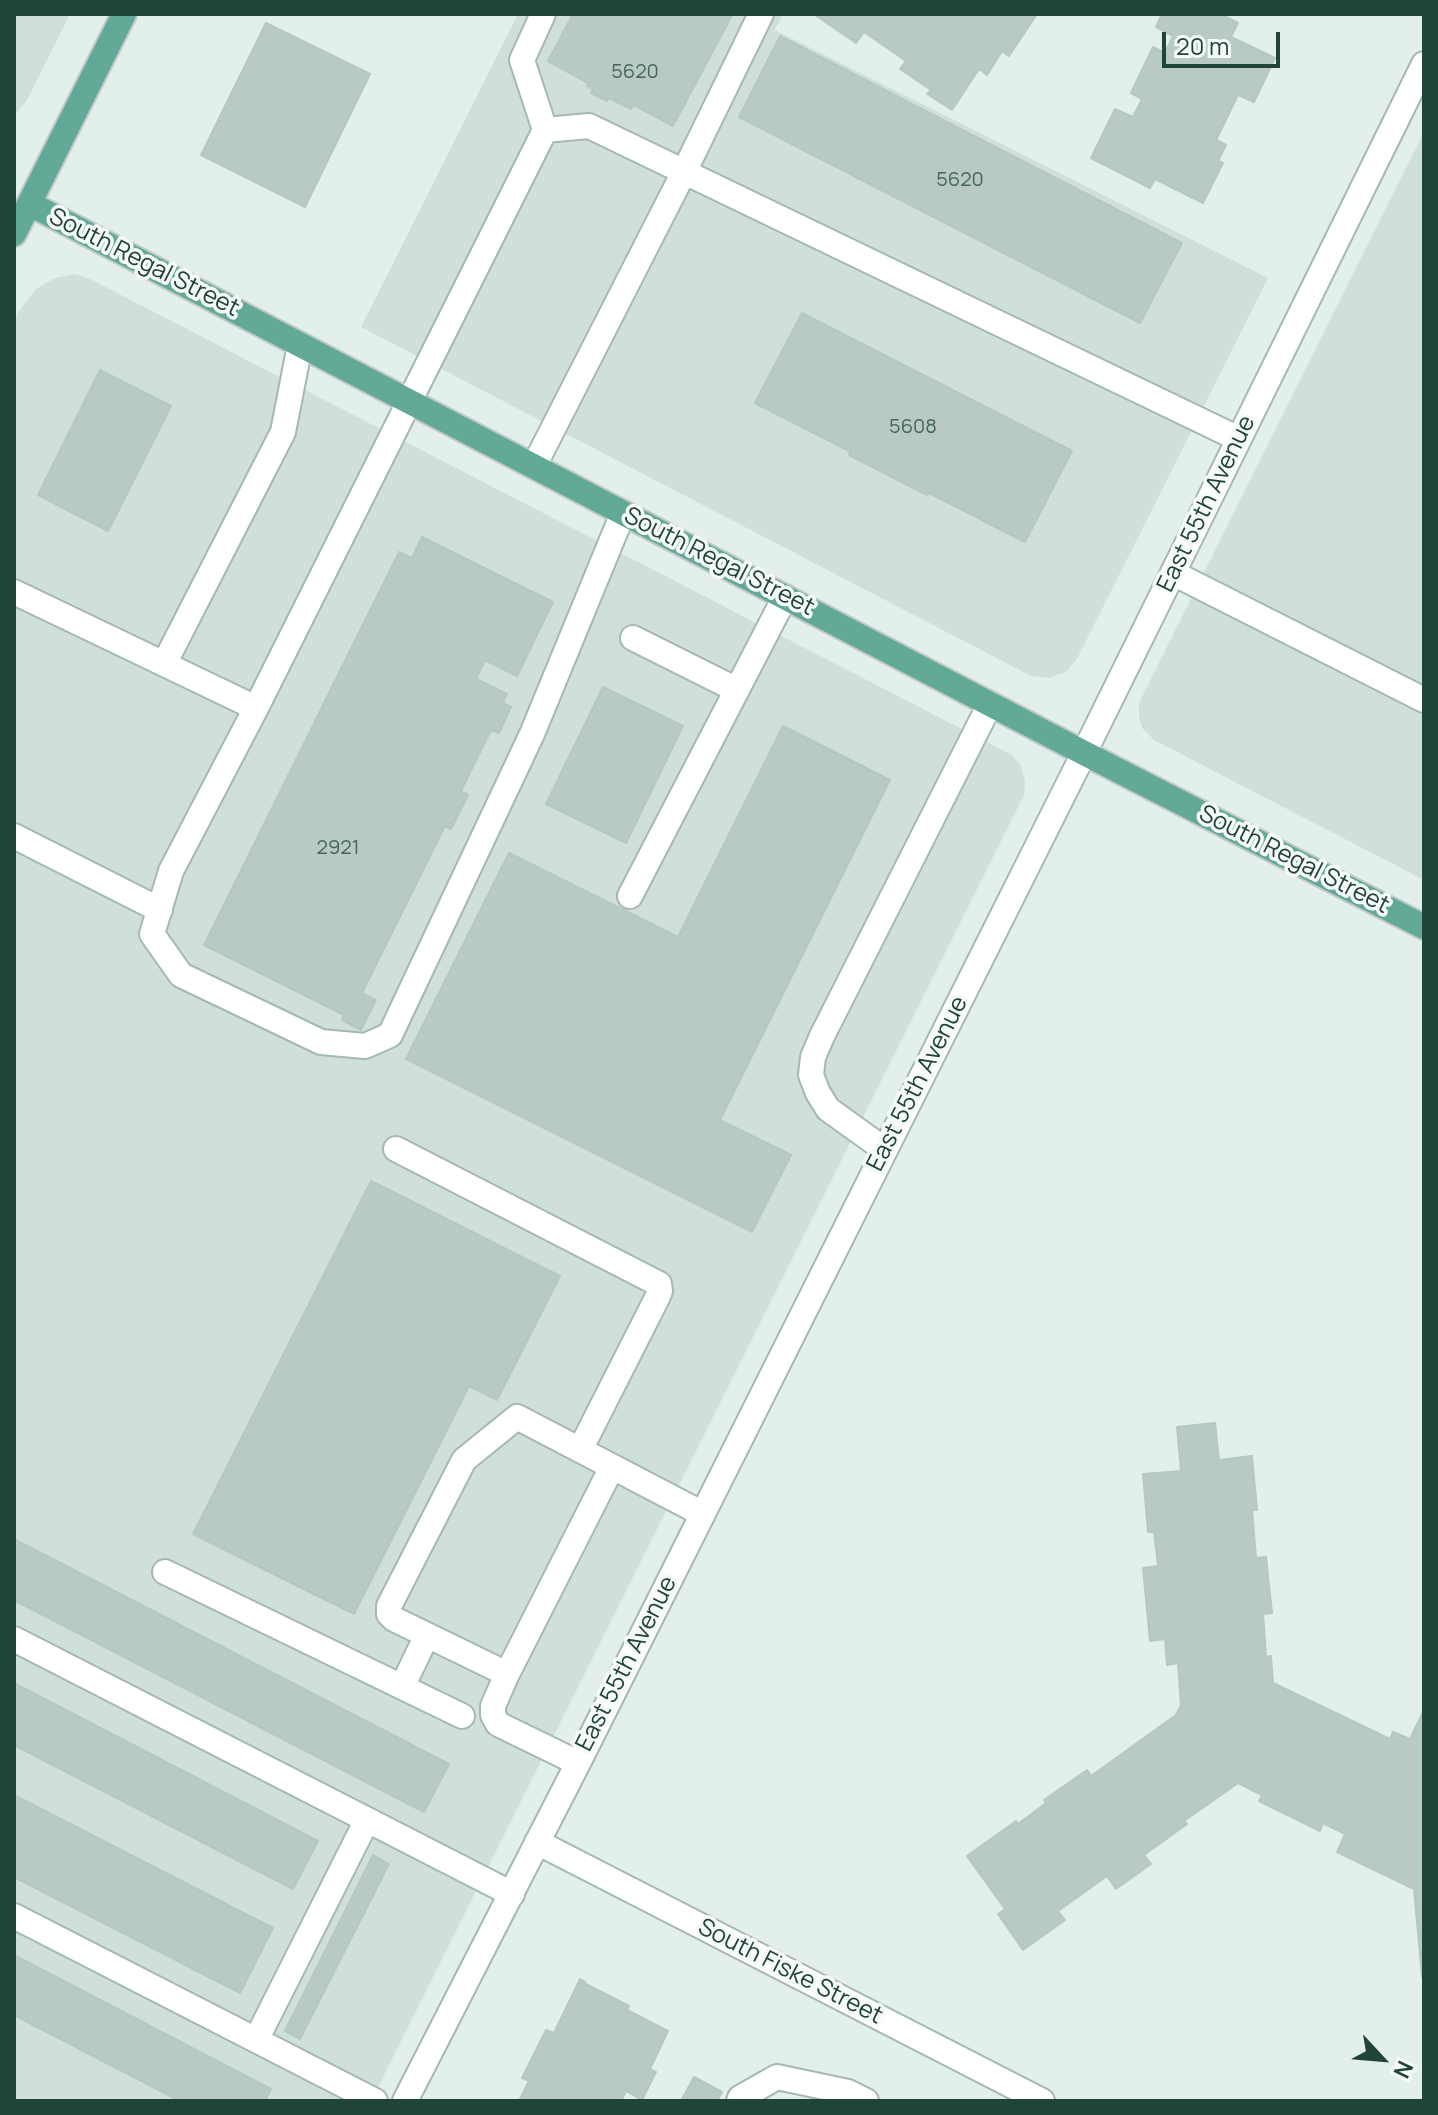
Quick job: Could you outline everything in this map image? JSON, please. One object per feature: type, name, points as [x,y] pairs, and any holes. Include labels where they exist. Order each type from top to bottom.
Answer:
[{"type":"main road","points":[[14,234],[22,200],[118,16]]},
{"type":"main road","name":"South Regal Street","points":[[22,200],[1424,927]]},
{"type":"street","points":[[543,14],[522,60],[545,130],[256,708],[171,871],[152,934],[181,975],[321,1042],[365,1046],[390,1035],[532,734],[623,513]]},
{"type":"street","points":[[534,466],[761,14]]},
{"type":"street","name":"East 55th Avenue","points":[[405,2101],[578,1763],[1084,753],[1424,64]]},
{"type":"street","points":[[545,130],[589,126],[1239,439]]},
{"type":"street","points":[[164,664],[283,432],[300,345]]},
{"type":"street","points":[[1173,573],[1424,700]]},
{"type":"street","points":[[14,592],[256,708]]},
{"type":"street","points":[[630,896],[785,597]]},
{"type":"street","points":[[633,638],[737,690]]},
{"type":"street","points":[[885,1150],[828,1109],[811,1075],[813,1057],[990,704]]},
{"type":"street","points":[[14,836],[160,910]]},
{"type":"street","points":[[396,1149],[659,1284],[657,1298],[580,1450]]},
{"type":"street","points":[[507,1674],[389,1614],[389,1606],[464,1460],[517,1417],[703,1514]]},
{"type":"street","points":[[578,1763],[498,1724],[493,1715],[493,1706],[612,1467]]},
{"type":"street","points":[[165,1572],[462,1716]]},
{"type":"street","points":[[402,1687],[427,1635]]},
{"type":"street","points":[[14,1639],[512,1894]]},
{"type":"street","points":[[256,2040],[367,1820]]},
{"type":"street","name":"South Fiske Street","points":[[537,1842],[1042,2101]]},
{"type":"street","points":[[14,1916],[375,2101]]},
{"type":"street","points":[[739,2101],[777,2077],[848,2092],[866,2101]]},
{"type":"shaded area","points":[[14,14],[70,14],[27,100],[14,116]]},
{"type":"shaded area","points":[[518,14],[783,14],[775,30],[1268,278],[1078,657],[1067,671],[1050,678],[1031,676],[361,327]]},
{"type":"shaded area","points":[[1424,132],[1424,880],[1154,740],[1142,728],[1139,703]]},
{"type":"shaded area","points":[[75,274],[90,279],[1012,755],[1021,766],[1025,781],[1024,795],[371,2101],[14,2101],[14,322],[36,289],[55,278]]},
{"type":"building","points":[[573,14],[726,14],[731,17],[673,126],[634,105],[631,109],[591,93],[593,89],[587,86],[588,83],[548,61]]},
{"type":"building","points":[[815,14],[1037,14],[1009,56],[1002,51],[987,75],[979,69],[952,110],[927,94],[931,90],[900,69],[906,61],[864,32],[856,43]]},
{"type":"building","points":[[1162,14],[1223,14],[1238,23],[1231,37],[1275,58],[1254,102],[1238,95],[1216,140],[1226,145],[1218,161],[1223,163],[1203,203],[1155,179],[1150,188],[1091,158],[1115,109],[1133,117],[1142,99],[1131,93],[1153,47],[1165,53],[1173,36],[1156,27]]},
{"type":"building","points":[[266,23],[370,74],[305,207],[201,155]]},
{"type":"building","points":[[780,36],[1182,243],[1140,323],[739,117]]},
{"type":"building","points":[[802,313],[1072,451],[1025,542],[849,455],[851,452],[755,403]]},
{"type":"building","points":[[100,370],[171,406],[108,531],[38,495]]},
{"type":"building","points":[[422,537],[553,602],[517,676],[485,660],[476,679],[507,694],[503,703],[511,707],[499,733],[491,730],[461,791],[468,795],[451,829],[445,826],[362,993],[376,1000],[361,1030],[342,1020],[344,1015],[204,945],[399,552],[412,558]]},
{"type":"building","points":[[603,687],[683,726],[626,843],[546,804]]},
{"type":"building","points":[[783,726],[890,780],[720,1120],[791,1155],[752,1232],[406,1059],[509,853],[678,937]]},
{"type":"building","points":[[371,1181],[560,1276],[497,1400],[469,1386],[354,1614],[193,1534]]},
{"type":"building","points":[[1215,1423],[1219,1460],[1252,1456],[1257,1510],[1252,1510],[1256,1558],[1266,1557],[1272,1613],[1263,1614],[1266,1657],[1271,1656],[1273,1683],[1390,1739],[1393,1732],[1410,1739],[1424,1710],[1424,1977],[1414,1889],[1337,1852],[1345,1834],[1323,1823],[1320,1831],[1259,1801],[1262,1795],[1238,1783],[1184,1821],[1187,1824],[1144,1855],[1151,1864],[1116,1889],[1107,1876],[1058,1911],[1065,1920],[1023,1950],[998,1914],[1005,1909],[967,1856],[1016,1821],[1018,1824],[1046,1803],[1044,1800],[1087,1770],[1091,1776],[1176,1715],[1181,1705],[1178,1663],[1167,1665],[1165,1639],[1150,1641],[1143,1568],[1158,1566],[1154,1532],[1148,1532],[1143,1474],[1181,1471],[1177,1427]]},
{"type":"building","points":[[14,1539],[449,1764],[424,1812],[14,1600]]},
{"type":"building","points":[[14,1683],[318,1841],[293,1889],[14,1745]]},
{"type":"building","points":[[14,1795],[273,1928],[240,1993],[14,1877]]},
{"type":"building","points":[[373,1855],[389,1864],[300,2039],[285,2031]]},
{"type":"building","points":[[14,1955],[271,2089],[265,2101],[180,2101],[14,2015]]},
{"type":"building","points":[[580,1979],[629,2006],[627,2010],[668,2031],[650,2069],[656,2072],[642,2100],[626,2091],[621,2101],[519,2101],[529,2081],[522,2078],[546,2030],[554,2033]]},
{"type":"building","points":[[694,2077],[722,2092],[717,2101],[681,2101]]}]
